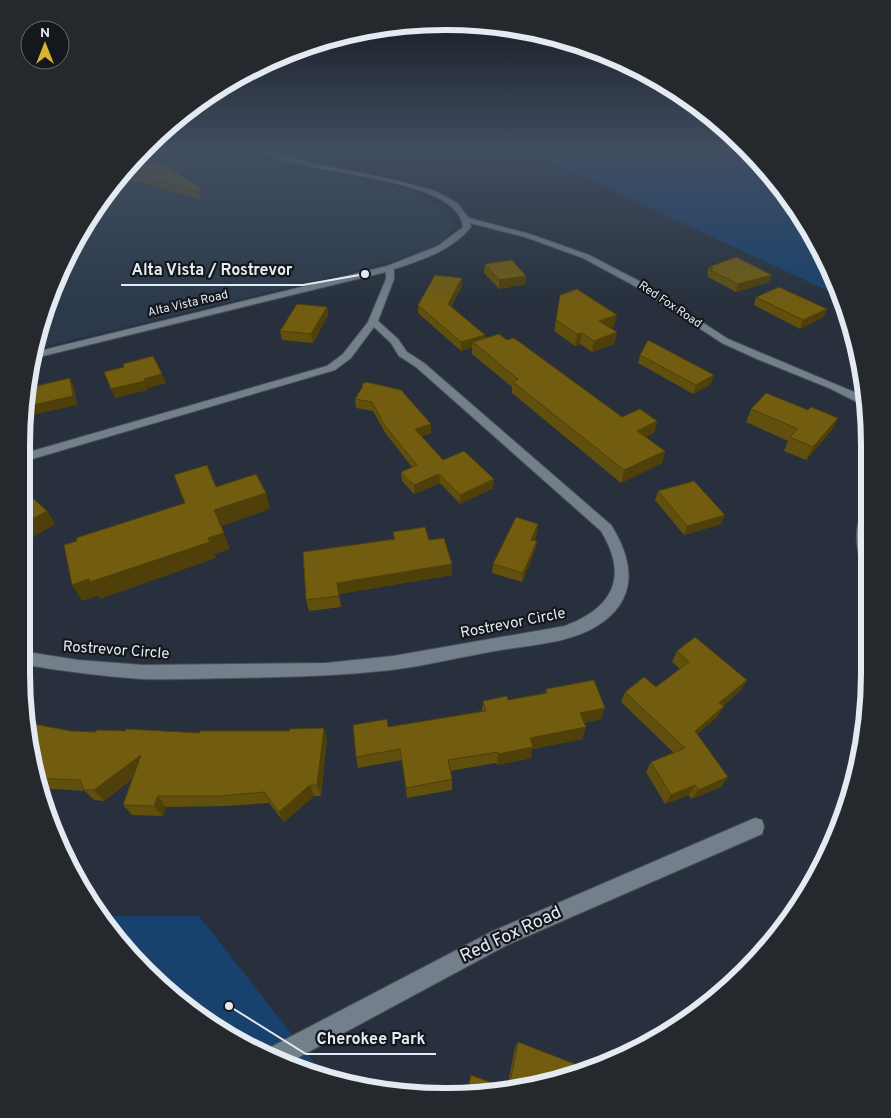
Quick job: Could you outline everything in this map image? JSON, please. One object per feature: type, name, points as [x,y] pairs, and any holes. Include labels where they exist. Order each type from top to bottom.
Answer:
[{"type":"street","points":[[450,202],[467,220]]},
{"type":"street","name":"Alta Vista Road","points":[[40,354],[390,268],[422,258],[452,242],[467,227],[467,220]]},
{"type":"street","name":"Red Fox Road","points":[[467,220],[545,240],[598,261],[640,285],[723,340],[746,352],[841,389],[858,399]]},
{"type":"street","points":[[30,456],[331,368],[347,356],[373,322],[374,313],[390,278],[390,268]]},
{"type":"street","name":"Rostrevor Circle","points":[[30,659],[78,667],[143,672],[326,670],[393,663],[568,632],[592,622],[608,609],[620,589],[623,567],[620,554],[606,528],[428,371],[403,354],[395,342],[373,322]]},
{"type":"street","name":"Red Fox Road","points":[[281,1054],[500,938],[755,827]]},
{"type":"shaded area","points":[[109,202],[433,202],[446,209],[455,227],[434,250],[352,272],[42,348],[52,312],[73,262]]},
{"type":"shaded area","points":[[638,202],[782,202],[805,238],[832,293]]},
{"type":"shaded area","points":[[109,916],[199,916],[318,1068],[262,1045],[215,1018],[193,1002],[152,966],[133,946]]},
{"type":"building","points":[[736,257],[772,275],[738,284],[710,270],[713,268],[709,267]]},
{"type":"building","points":[[512,260],[526,276],[499,280],[485,264]]},
{"type":"building","points":[[435,275],[462,278],[448,304],[485,335],[461,342],[418,305]]},
{"type":"building","points":[[779,287],[827,309],[803,320],[756,297]]},
{"type":"building","points":[[577,289],[617,315],[599,321],[617,332],[594,341],[582,333],[577,334],[556,320],[560,295]]},
{"type":"building","points":[[297,304],[327,307],[311,334],[280,331]]},
{"type":"building","points":[[499,334],[507,340],[514,338],[622,417],[640,409],[657,421],[637,431],[665,451],[624,470],[513,382],[518,379],[473,342]]},
{"type":"building","points":[[648,340],[714,375],[696,385],[640,355]]},
{"type":"building","points":[[153,356],[162,374],[144,379],[145,381],[111,389],[104,372],[124,367],[123,364]]},
{"type":"building","points":[[70,378],[73,396],[32,405],[35,386]]},
{"type":"building","points":[[366,382],[401,390],[431,424],[415,429],[443,460],[464,451],[494,479],[460,495],[439,474],[414,485],[401,472],[417,465],[385,426],[372,402],[355,399],[363,386],[362,384]]},
{"type":"building","points":[[766,393],[808,410],[811,407],[838,418],[813,447],[790,437],[798,429],[751,409]]},
{"type":"building","points":[[207,465],[216,487],[256,474],[266,493],[214,510],[224,533],[208,538],[210,542],[90,582],[89,579],[72,585],[64,545],[77,541],[76,538],[185,503],[174,475]]},
{"type":"building","points":[[694,481],[725,515],[687,526],[658,491]]},
{"type":"building","points":[[30,496],[47,511],[30,520]]},
{"type":"building","points":[[516,517],[538,524],[531,540],[537,541],[523,573],[493,564]]},
{"type":"building","points":[[425,527],[429,540],[444,538],[452,564],[337,583],[339,596],[306,600],[303,552],[395,539],[393,532]]},
{"type":"building","points":[[695,637],[747,680],[719,703],[724,706],[695,731],[728,777],[698,790],[695,785],[671,795],[651,762],[685,748],[625,692],[644,677],[656,687],[689,662],[677,651]]},
{"type":"building","points":[[594,680],[605,708],[580,713],[586,727],[530,738],[533,747],[498,754],[498,752],[448,760],[452,779],[406,788],[400,749],[356,757],[353,725],[387,719],[388,727],[486,711],[483,701],[507,696],[508,700],[547,693],[546,689]]},
{"type":"building","points":[[34,724],[71,731],[96,732],[97,730],[125,731],[126,729],[200,733],[200,731],[289,731],[290,729],[324,728],[317,785],[310,785],[279,812],[264,792],[221,796],[158,796],[154,806],[123,805],[141,755],[94,790],[84,790],[80,780],[44,778]]},
{"type":"building","points":[[518,1042],[580,1066],[553,1074],[510,1083]]},
{"type":"building","points":[[471,1075],[496,1084],[473,1087],[468,1087]]},
{"type":"place","name":"Alta Vista / Rostrevor","points":[[365,274]]},
{"type":"place","name":"Cherokee Park","points":[[229,1006]]}]
